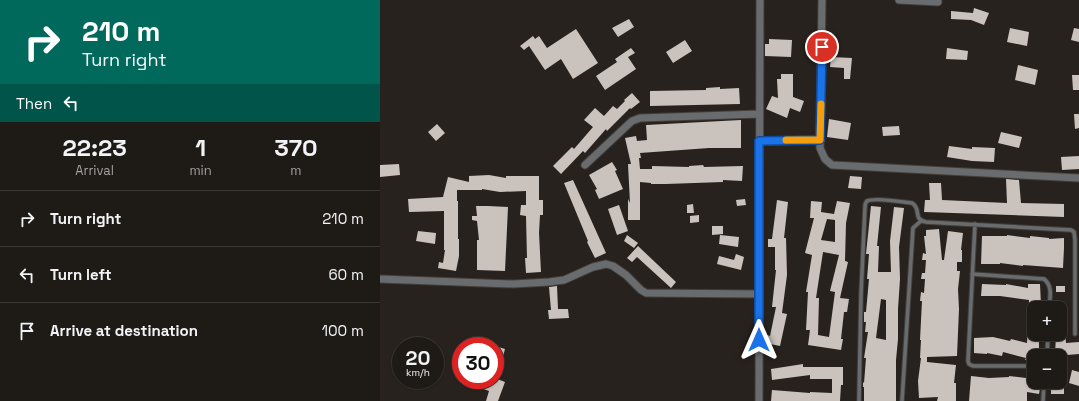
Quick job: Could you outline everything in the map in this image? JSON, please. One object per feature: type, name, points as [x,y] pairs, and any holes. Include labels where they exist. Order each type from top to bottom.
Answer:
[{"type":"street","points":[[759,401],[760,0]]},
{"type":"street","points":[[822,0],[820,148],[825,159],[832,164],[1079,178]]},
{"type":"street","points":[[899,0],[938,2]]},
{"type":"street","points":[[585,165],[632,121],[640,118],[759,114]]},
{"type":"street","points":[[759,141],[820,140]]},
{"type":"street","points":[[380,279],[513,284],[549,282],[564,280],[593,267],[606,264],[613,266],[626,275],[641,290],[646,292],[759,294]]},
{"type":"lane","points":[[859,401],[861,295],[866,203],[868,201],[875,200],[912,203],[917,209],[918,217],[921,221]]},
{"type":"lane","points":[[902,401],[913,228],[921,221],[1066,229],[1074,232],[1075,334]]},
{"type":"lane","points":[[975,224],[969,364],[973,366],[1027,366]]},
{"type":"lane","points":[[972,274],[1044,279],[1049,283],[1050,287],[1049,301]]},
{"type":"lane","points":[[1042,401],[1043,389]]},
{"type":"building","points":[[974,8],[989,13],[984,25],[971,20],[951,19],[951,11],[973,13]]},
{"type":"building","points":[[629,19],[634,27],[618,37],[612,28]]},
{"type":"building","points":[[1010,28],[1029,32],[1027,46],[1007,42]]},
{"type":"building","points":[[1074,28],[1079,29],[1079,42],[1071,40]]},
{"type":"building","points":[[576,29],[598,63],[573,79],[561,59],[545,70],[529,46],[524,50],[520,46],[533,36],[535,39],[539,36],[547,48]]},
{"type":"building","points":[[769,39],[792,40],[791,57],[765,56],[765,44],[769,44]]},
{"type":"building","points":[[685,40],[692,51],[673,63],[666,52]]},
{"type":"building","points":[[631,48],[635,53],[628,57],[636,69],[605,90],[596,76],[617,62],[615,59]]},
{"type":"building","points":[[947,48],[968,51],[967,60],[946,59]]},
{"type":"building","points":[[831,57],[852,58],[850,79],[844,79],[844,68],[830,67]]},
{"type":"building","points":[[1018,65],[1038,70],[1035,85],[1015,80]]},
{"type":"building","points":[[781,74],[793,74],[793,97],[804,101],[800,112],[790,108],[787,118],[766,109],[772,96],[778,98],[777,79],[781,79]]},
{"type":"building","points":[[1072,75],[1079,75],[1079,90],[1073,90]]},
{"type":"building","points":[[720,87],[720,89],[739,88],[740,104],[650,106],[650,91],[706,90],[706,88]]},
{"type":"building","points":[[632,93],[640,102],[631,109],[630,108],[607,131],[606,129],[585,153],[583,151],[561,174],[553,166],[572,147],[574,149],[593,127],[584,120],[595,108],[604,116],[613,106],[617,109]]},
{"type":"building","points":[[1074,114],[1079,114],[1079,128],[1075,129]]},
{"type":"building","points":[[829,119],[851,123],[848,140],[827,137]]},
{"type":"building","points":[[741,120],[741,148],[709,148],[640,153],[641,158],[639,158],[640,169],[652,169],[652,166],[743,166],[742,181],[723,180],[723,182],[666,184],[640,182],[640,220],[628,220],[628,199],[630,203],[628,164],[631,164],[625,138],[636,136],[637,141],[647,140],[646,125]]},
{"type":"building","points":[[437,124],[445,133],[436,141],[428,132]]},
{"type":"building","points":[[899,126],[900,135],[883,136],[882,127]]},
{"type":"building","points":[[1001,132],[1022,137],[1019,148],[998,143]]},
{"type":"building","points":[[949,146],[972,149],[972,147],[995,148],[994,162],[972,161],[947,157]]},
{"type":"building","points":[[1079,156],[1079,169],[1062,170],[1061,157]]},
{"type":"building","points":[[612,162],[617,170],[615,171],[623,189],[599,199],[595,190],[597,189],[589,175]]},
{"type":"building","points":[[399,164],[400,175],[380,177],[380,165]]},
{"type":"building","points":[[489,175],[506,178],[506,176],[539,176],[539,200],[543,200],[543,215],[540,215],[539,233],[541,272],[526,273],[526,216],[520,215],[521,205],[526,205],[526,191],[500,192],[482,189],[457,190],[459,256],[456,271],[438,268],[439,262],[443,263],[445,250],[444,211],[409,212],[408,199],[443,197],[448,177],[469,182],[469,176]]},
{"type":"building","points":[[850,176],[862,177],[861,189],[848,188]]},
{"type":"building","points":[[1006,179],[1019,180],[1021,203],[1064,204],[1064,217],[924,212],[925,200],[930,200],[929,183],[941,183],[942,200],[1007,203]]},
{"type":"building","points":[[573,180],[606,253],[595,258],[587,242],[588,241],[564,183]]},
{"type":"building","points":[[745,199],[746,205],[737,206],[736,200]]},
{"type":"building","points":[[777,200],[788,202],[784,238],[786,238],[787,275],[782,313],[787,314],[780,346],[765,343],[767,335],[770,336],[776,307],[772,307],[776,270],[775,247],[768,247],[768,239],[772,239]]},
{"type":"building","points":[[811,201],[822,202],[821,212],[834,214],[837,201],[850,203],[846,223],[845,261],[848,262],[840,298],[849,299],[847,312],[844,312],[841,350],[808,345],[810,330],[806,330],[808,292],[806,292],[812,255],[805,253],[814,218],[810,218]],"holes":[[[827,219],[835,220],[835,242],[821,240]],[[823,252],[839,255],[830,291],[835,292],[829,337],[818,335],[819,298],[816,298]]]},
{"type":"building","points":[[693,204],[694,213],[687,213],[687,205]]},
{"type":"building","points":[[619,205],[628,231],[617,235],[608,209]]},
{"type":"building","points":[[476,206],[508,207],[505,271],[477,270],[477,240],[479,240],[477,221],[472,220],[472,216],[477,216]]},
{"type":"building","points":[[871,206],[881,207],[877,246],[879,246],[878,272],[891,272],[890,241],[894,207],[904,208],[899,247],[900,279],[896,360],[896,401],[864,401],[863,382],[864,383],[866,358],[864,358],[868,332],[865,332],[866,322],[864,322],[864,312],[866,312],[869,279],[867,279],[869,254],[866,254]],"holes":[[[881,299],[886,300],[886,340],[876,338]]]},
{"type":"building","points":[[699,215],[699,222],[690,223],[690,216]]},
{"type":"building","points":[[712,226],[723,226],[723,234],[712,235]]},
{"type":"building","points":[[939,229],[942,260],[944,260],[948,231],[963,233],[961,250],[962,262],[957,262],[957,271],[960,271],[958,289],[959,309],[957,356],[927,357],[927,362],[956,365],[954,383],[956,383],[956,401],[937,401],[938,397],[919,398],[918,381],[921,358],[920,340],[922,301],[920,301],[921,292],[924,293],[925,279],[921,279],[922,273],[925,273],[926,260],[922,260],[923,253],[926,254],[924,236],[926,236],[926,230]]},
{"type":"building","points":[[418,231],[436,233],[435,244],[416,241]]},
{"type":"building","points":[[627,235],[638,243],[634,248],[624,241]]},
{"type":"building","points":[[720,235],[739,237],[738,247],[719,244]]},
{"type":"building","points":[[1007,235],[1049,239],[1064,238],[1063,268],[1000,263],[981,264],[982,236]]},
{"type":"building","points":[[638,246],[676,282],[671,288],[637,257],[632,262],[627,258]]},
{"type":"building","points":[[736,254],[744,257],[741,270],[717,264],[719,256],[734,260]]},
{"type":"building","points":[[982,284],[1006,284],[1028,288],[1028,284],[1040,284],[1041,301],[1029,301],[1000,296],[981,296]]},
{"type":"building","points":[[557,286],[558,309],[568,309],[569,318],[549,319],[548,310],[551,310],[549,287]]},
{"type":"building","points":[[1056,286],[1065,286],[1065,292],[1056,292]]},
{"type":"building","points":[[993,337],[1027,343],[1027,341],[1039,341],[1039,349],[1027,349],[1027,360],[1025,360],[1026,358],[1003,352],[1002,356],[987,353],[974,353],[974,338]]},
{"type":"building","points":[[1056,341],[1066,341],[1066,343],[1079,342],[1079,354],[1067,355],[1067,349],[1055,349]]},
{"type":"building","points":[[803,364],[803,367],[843,367],[843,385],[841,385],[840,401],[771,401],[772,390],[832,393],[832,379],[810,379],[810,375],[772,380],[771,369]]},
{"type":"building","points":[[1072,370],[1079,372],[1079,386],[1069,383]]},
{"type":"building","points":[[971,376],[989,378],[1009,376],[1027,378],[1027,389],[1040,389],[1039,394],[1027,392],[1027,401],[969,401]]},
{"type":"building","points":[[484,389],[502,389],[498,401],[486,401],[489,391]]},
{"type":"building","points":[[1051,389],[1064,389],[1064,394],[1051,394]]},
{"type":"slow traffic","points":[[786,140],[820,140],[821,104]]},
{"type":"route","points":[[759,340],[759,141],[820,140],[822,47]]}]
